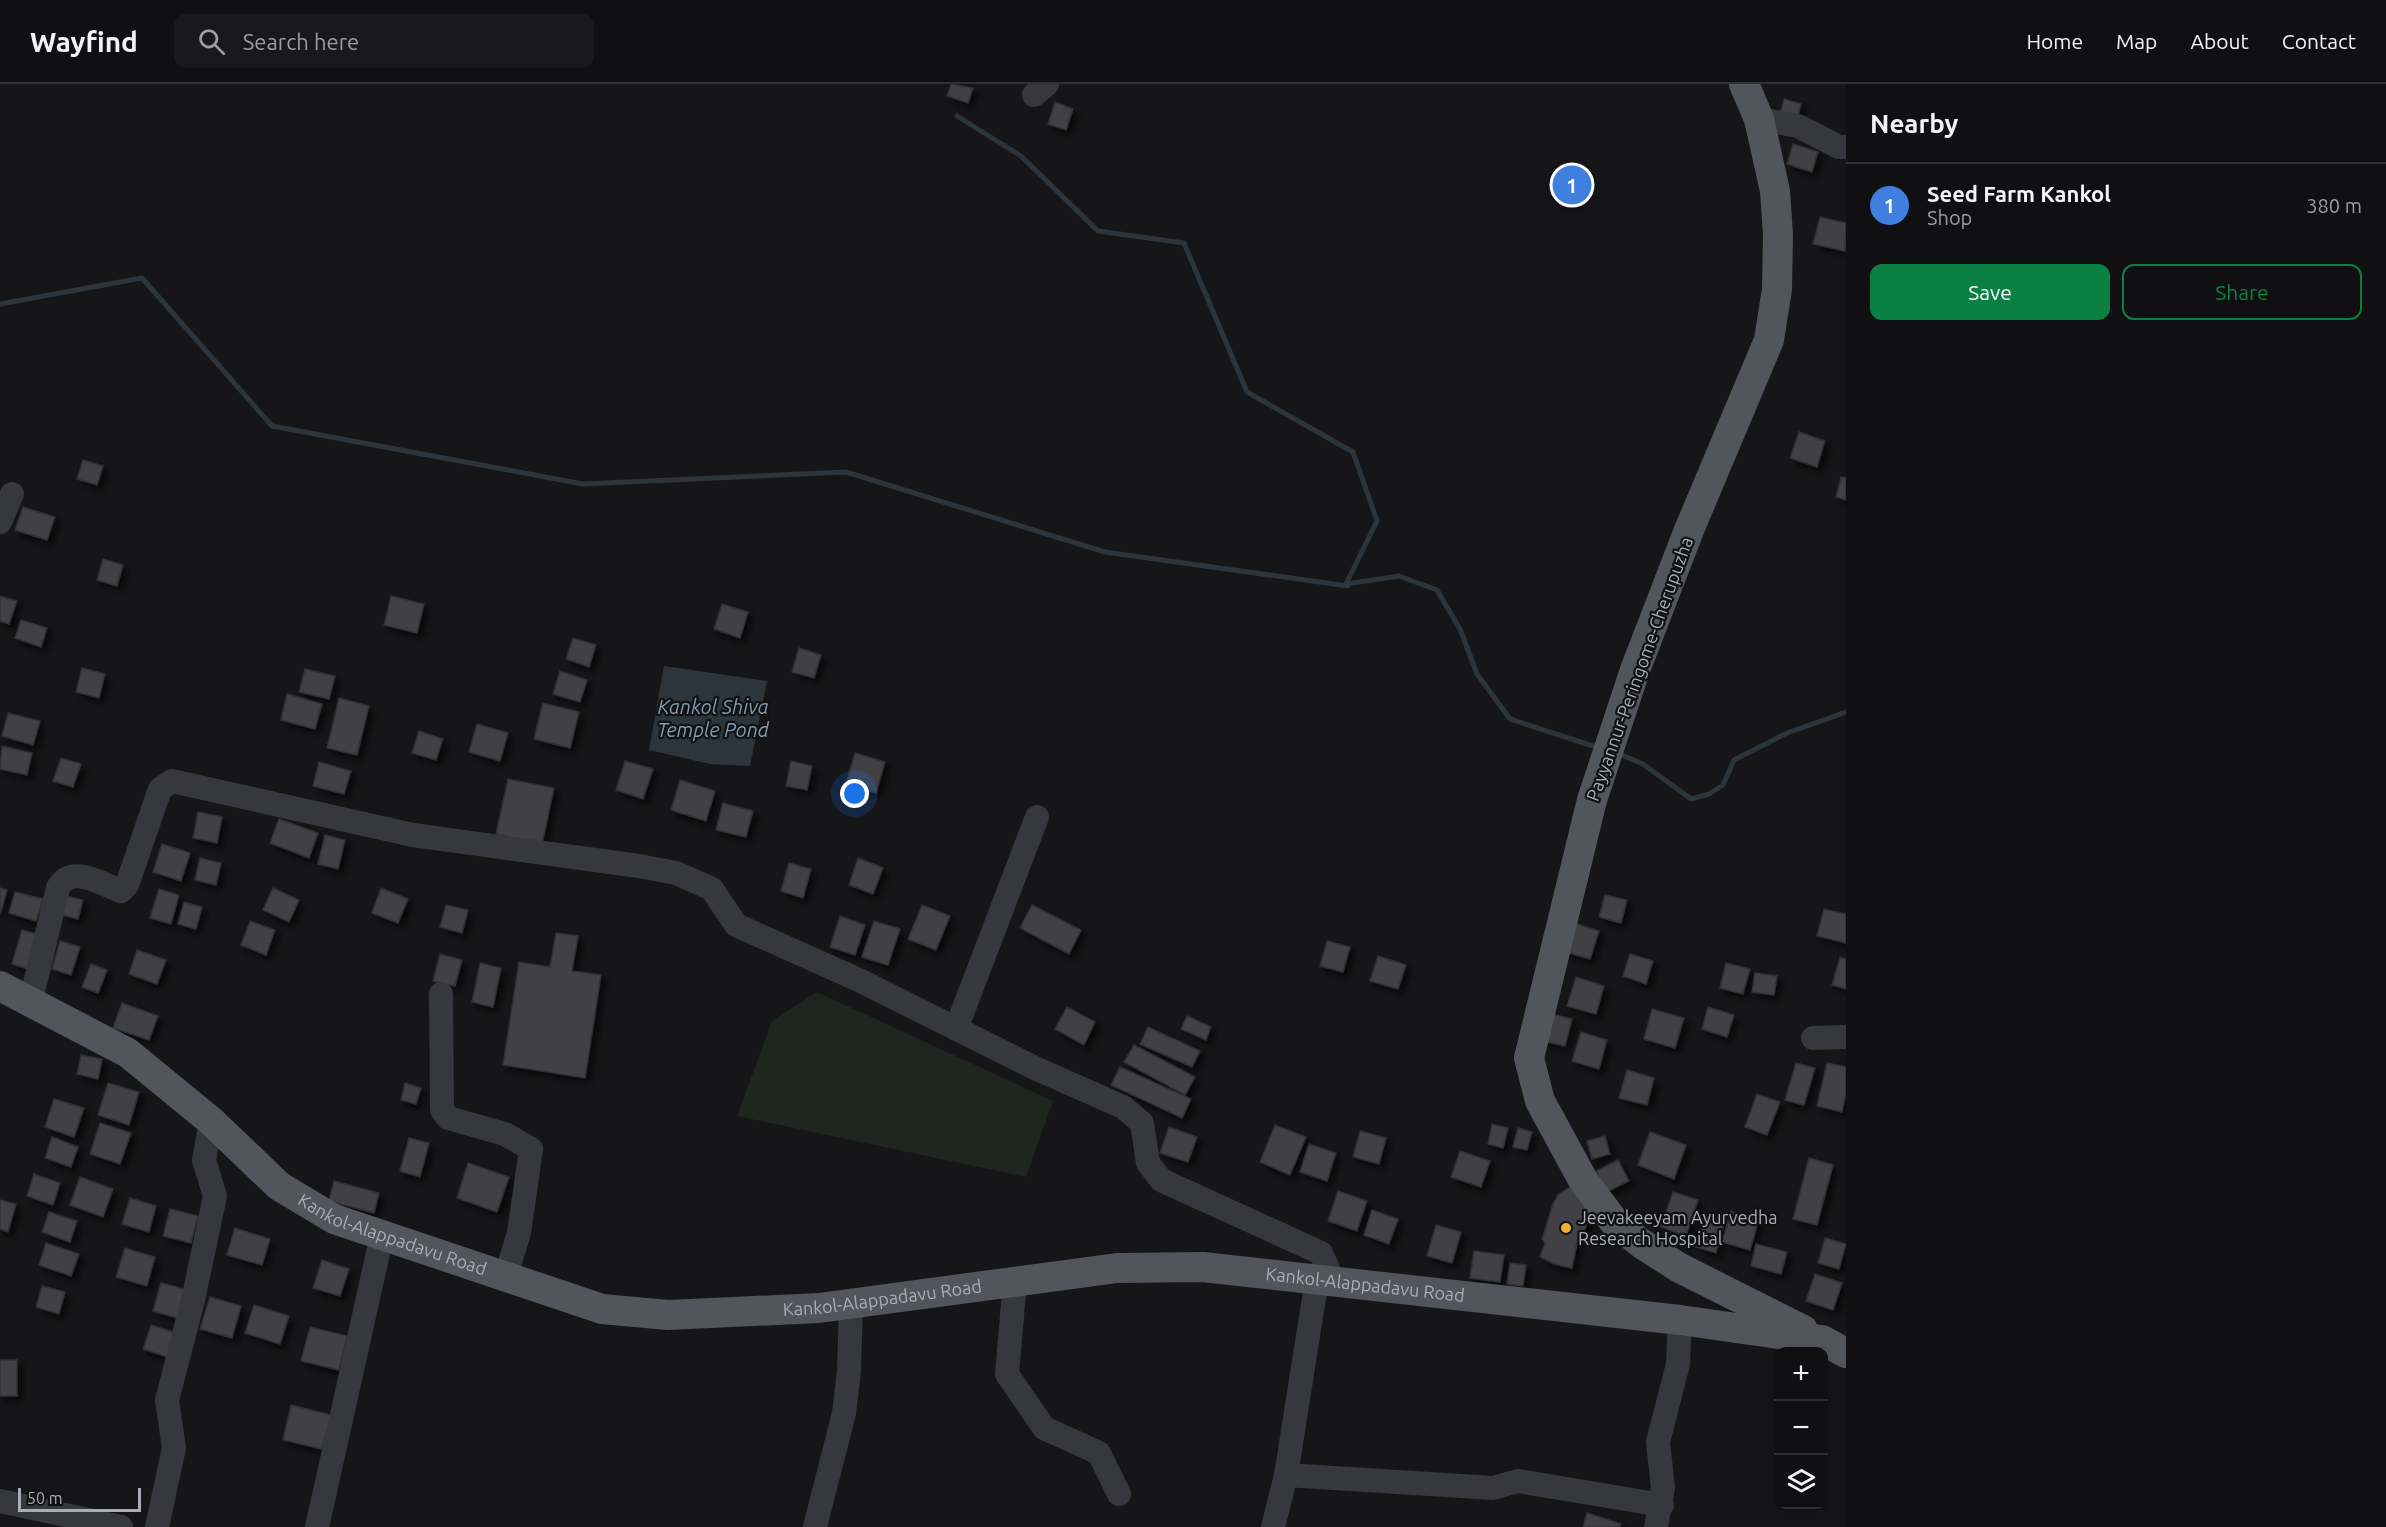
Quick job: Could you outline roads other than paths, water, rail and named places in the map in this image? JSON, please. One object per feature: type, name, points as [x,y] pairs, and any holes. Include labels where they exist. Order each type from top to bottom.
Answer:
[{"type":"main road","name":"Payyannur-Peringome-Cherupuzha","points":[[1744,84],[1759,119],[1775,191],[1778,234],[1777,290],[1768,340],[1751,388],[1689,530],[1635,670],[1592,800],[1529,1058],[1540,1101],[1583,1180],[1616,1223],[1642,1244],[1678,1267],[1834,1346]]},
{"type":"main road","name":"Kankol-Alappadavu Road","points":[[0,986],[31,1000],[128,1053],[211,1121],[279,1186],[334,1219],[602,1309],[668,1315],[819,1308],[1117,1268],[1203,1267],[1680,1320],[1834,1346]]},
{"type":"street","points":[[1759,119],[1798,126],[1839,147],[1846,147]]},
{"type":"street","points":[[0,522],[12,494]]},
{"type":"street","points":[[31,1000],[58,888],[62,880],[76,875],[121,891],[127,885],[160,789],[172,781],[413,835],[676,873],[712,888],[736,925],[861,981],[1037,1070],[1123,1107],[1142,1123],[1148,1162],[1161,1179],[1321,1253],[1325,1280],[1286,1475],[1273,1527]]},
{"type":"street","points":[[956,1029],[1037,817]]},
{"type":"street","points":[[441,994],[442,1110],[448,1118],[505,1134],[531,1149],[523,1213],[505,1278]]},
{"type":"street","points":[[1813,1038],[1846,1037]]},
{"type":"street","points":[[157,1527],[174,1448],[167,1400],[193,1300],[215,1196],[204,1160],[211,1121]]},
{"type":"street","points":[[317,1527],[382,1235]]},
{"type":"street","points":[[1015,1281],[1007,1374],[1044,1428],[1099,1453],[1119,1494]]},
{"type":"street","points":[[815,1527],[844,1413],[850,1359],[851,1303]]},
{"type":"street","points":[[1286,1475],[1493,1488],[1518,1481],[1659,1516],[1663,1488],[1658,1442],[1678,1364],[1680,1320]]},
{"type":"street","points":[[0,1501],[121,1527]]},
{"type":"water","name":"Kankol Shiva Temple Pond","points":[[664,666],[767,681],[750,766],[710,764],[649,750]]},
{"type":"waterway","points":[[957,116],[1021,156],[1098,231],[1184,243],[1247,392],[1353,452],[1377,521],[1346,584]]},
{"type":"waterway","points":[[0,304],[142,278],[272,426],[583,484],[846,472],[1105,552],[1348,586]]},
{"type":"waterway","points":[[1346,584],[1399,576],[1437,590],[1460,629],[1477,674],[1510,719],[1599,748]]},
{"type":"waterway","points":[[1617,753],[1643,764],[1691,799],[1709,794],[1723,785],[1734,760],[1787,733],[1846,712]]},
{"type":"place","name":"Seed Farm Kankol","points":[[1572,185]]},
{"type":"place","name":"Jeevakeeyam Ayurvedha Research Hospital","points":[[1566,1228]]}]
